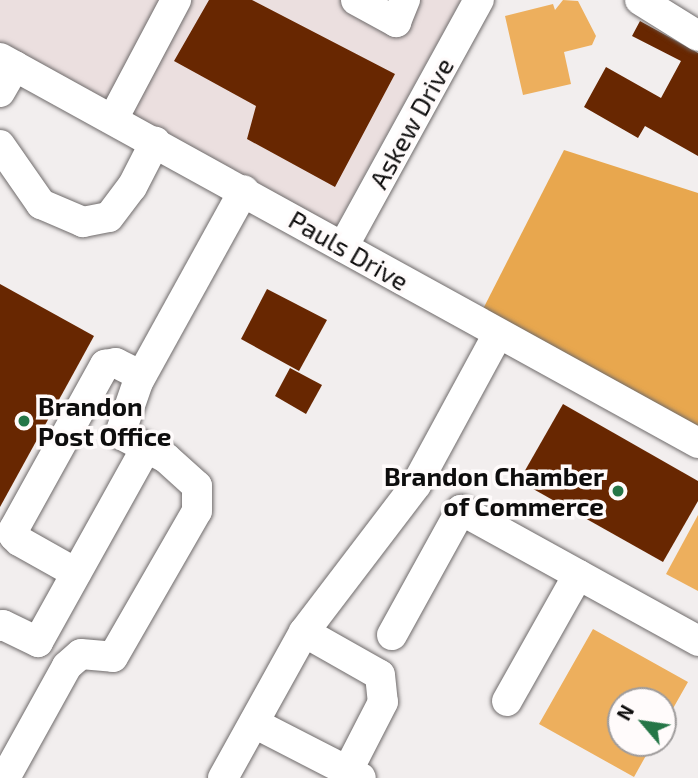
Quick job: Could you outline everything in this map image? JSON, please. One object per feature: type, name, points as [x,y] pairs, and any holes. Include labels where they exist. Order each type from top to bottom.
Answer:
[{"type":"street","points":[[113,119],[176,0]]},
{"type":"street","points":[[356,0],[396,22],[405,0]]},
{"type":"street","name":"Askew Drive","points":[[343,247],[479,0]]},
{"type":"street","points":[[640,0],[698,36]]},
{"type":"street","points":[[0,92],[7,62]]},
{"type":"street","name":"Pauls Drive","points":[[7,62],[244,190],[498,334],[698,443]]},
{"type":"street","points":[[0,145],[41,204],[83,222],[109,217],[132,187],[155,142]]},
{"type":"street","points":[[5,778],[72,661],[81,653],[113,657],[197,511],[197,485],[166,458],[120,434],[141,376],[244,190]]},
{"type":"street","points":[[223,778],[304,632],[416,485],[498,334]]},
{"type":"street","points":[[76,573],[19,541],[14,536],[14,529],[105,365],[116,363],[141,376]]},
{"type":"street","points":[[72,661],[12,637],[76,573],[146,448]]},
{"type":"street","points":[[392,635],[461,510],[698,641]]},
{"type":"street","points":[[507,701],[578,575]]},
{"type":"street","points":[[254,723],[351,776],[383,702],[380,675],[304,632]]},
{"type":"shaded area","points":[[0,0],[461,0],[335,228],[0,44]]},
{"type":"shaded area","points":[[563,0],[578,1],[596,36],[592,45],[564,52],[571,84],[523,95],[505,16],[553,4],[555,10]]},
{"type":"shaded area","points":[[564,150],[698,193],[698,429],[482,311]]},
{"type":"shaded area","points":[[698,515],[698,591],[666,574]]},
{"type":"shaded area","points":[[593,629],[688,682],[677,701],[677,687],[607,687],[607,757],[645,757],[634,777],[539,724]]},
{"type":"building","points":[[209,0],[252,0],[395,74],[335,187],[247,139],[256,106],[174,61]]},
{"type":"building","points":[[640,21],[698,53],[698,156],[645,126],[638,138],[584,107],[606,67],[661,98],[681,61],[632,36]]},
{"type":"building","name":"Brandon Post Office","points":[[0,284],[94,336],[0,507]]},
{"type":"building","points":[[267,289],[327,320],[299,371],[241,339]]},
{"type":"building","points":[[290,368],[322,385],[306,414],[275,396]]},
{"type":"building","name":"Brandon Chamber of Commerce","points":[[563,404],[698,481],[698,501],[663,562],[519,481]]},
{"type":"place","name":"Brandon Post Office","points":[[24,421]]},
{"type":"place","name":"Brandon Chamber of Commerce","points":[[618,491]]}]
